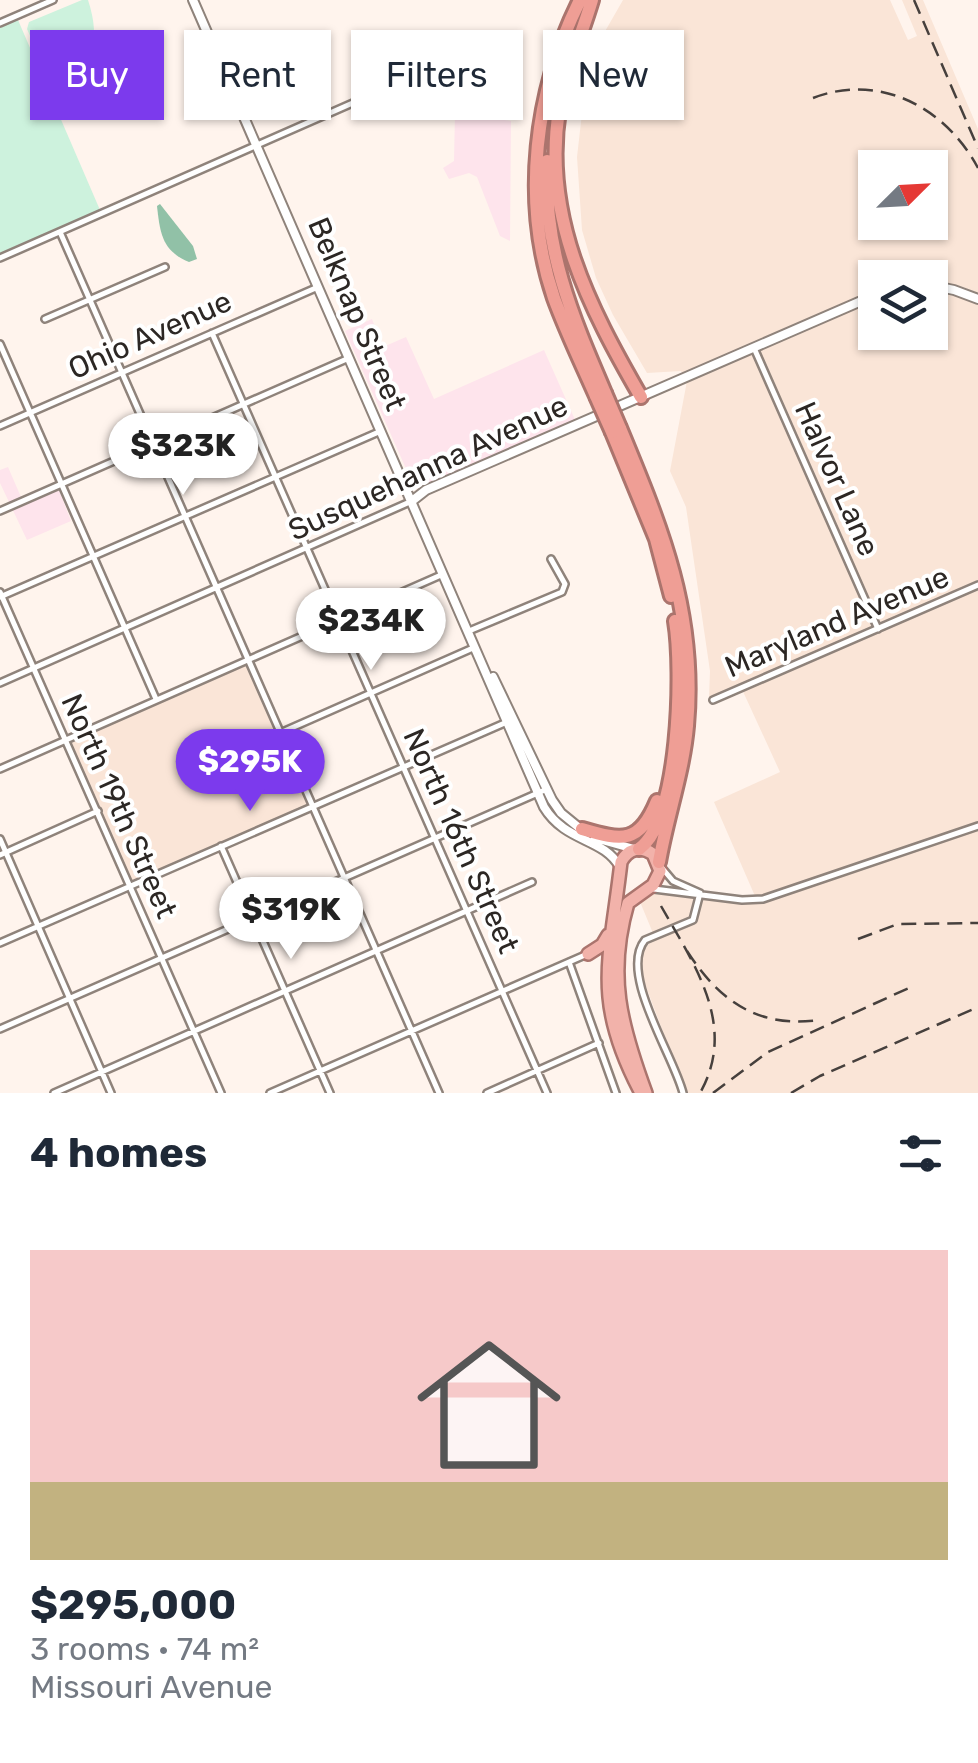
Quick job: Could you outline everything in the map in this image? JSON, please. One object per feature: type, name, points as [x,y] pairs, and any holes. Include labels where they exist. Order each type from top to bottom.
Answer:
[{"type":"highway","points":[[580,0],[562,41],[542,111],[537,203],[554,295],[658,520],[674,567],[688,646],[687,729],[659,876],[628,902],[619,949],[617,986],[624,1032],[644,1093]]},
{"type":"highway","points":[[592,0],[567,54],[552,113],[547,203],[561,284],[600,395]]},
{"type":"highway","points":[[592,0],[558,110],[557,198],[568,246],[584,289],[641,397]]},
{"type":"highway","points":[[616,430],[656,539],[674,610],[679,703],[671,766],[655,834],[623,858],[606,969],[616,1036],[644,1093]]},
{"type":"highway","points":[[582,829],[619,838],[637,834],[648,822],[671,766]]},
{"type":"highway","points":[[636,849],[654,854],[660,864]]},
{"type":"highway","points":[[620,869],[628,885],[647,888]]},
{"type":"highway","points":[[588,954],[603,944],[610,932]]},
{"type":"highway","points":[[588,954],[600,958],[606,969]]},
{"type":"street","points":[[0,24],[41,2],[53,0]]},
{"type":"street","name":"Belknap Street","points":[[194,0],[469,632],[559,826],[608,851],[620,869]]},
{"type":"street","points":[[0,258],[351,104]]},
{"type":"street","points":[[60,232],[438,1093]]},
{"type":"street","points":[[45,319],[165,266]]},
{"type":"street","name":"Ohio Avenue","points":[[0,426],[318,287]]},
{"type":"street","points":[[948,291],[973,297]]},
{"type":"street","name":"Susquehanna Avenue","points":[[0,684],[412,501],[426,490],[858,302]]},
{"type":"street","name":"North 16th Street","points":[[212,333],[547,1093]]},
{"type":"street","points":[[0,344],[156,699]]},
{"type":"street","name":"Halvor Lane","points":[[754,348],[878,629]]},
{"type":"street","points":[[0,512],[349,358]]},
{"type":"street","points":[[1,595],[381,431]]},
{"type":"street","points":[[469,632],[562,592],[565,584],[551,559]]},
{"type":"street","points":[[0,769],[444,574]]},
{"type":"street","name":"Maryland Avenue","points":[[713,700],[978,585]]},
{"type":"street","name":"North 19th Street","points":[[1,595],[221,1093]]},
{"type":"street","points":[[280,733],[476,647]]},
{"type":"street","points":[[0,944],[510,720]]},
{"type":"street","points":[[0,1029],[542,791]]},
{"type":"street","name":"Belknap Street","points":[[542,791],[582,829],[597,838],[636,849]]},
{"type":"street","points":[[3,854],[98,811]]},
{"type":"street","points":[[647,888],[763,899],[978,826]]},
{"type":"street","points":[[0,840],[111,1093]]},
{"type":"street","points":[[221,846],[330,1093]]},
{"type":"street","points":[[660,864],[674,881],[700,892]]},
{"type":"street","points":[[54,1093],[532,882]]},
{"type":"street","points":[[683,1093],[649,1008],[636,957],[646,939],[693,920],[700,892]]},
{"type":"street","points":[[270,1093],[588,954]]},
{"type":"street","points":[[569,962],[616,1093]]},
{"type":"street","points":[[487,1093],[599,1043]]},
{"type":"shaded area","points":[[623,0],[890,0],[908,40],[917,36],[902,0],[923,0],[978,129],[978,293],[948,284],[948,260],[858,260],[858,297],[683,374],[647,373],[596,278],[582,230],[577,157],[581,120],[684,120],[684,30],[606,30]]},
{"type":"shaded area","points":[[455,120],[511,121],[510,241],[500,236],[477,177],[469,173],[449,179],[443,168],[454,161]]},
{"type":"shaded area","points":[[948,292],[978,304],[978,1093],[686,1093],[642,976],[642,951],[655,938],[638,897],[655,891],[758,903],[714,802],[780,772],[740,685],[709,698],[710,671],[686,507],[670,471],[687,381],[858,306],[858,350],[948,350]]},
{"type":"shaded area","points":[[372,319],[383,347],[406,337],[434,399],[544,350],[576,422],[415,489],[345,331]]},
{"type":"shaded area","points":[[8,467],[24,504],[59,490],[71,521],[27,540],[0,483],[0,470]]},
{"type":"shaded area","points":[[249,661],[312,806],[130,887],[66,739]]},
{"type":"green space","points":[[88,0],[94,30],[30,30],[30,36],[29,22]]},
{"type":"green space","points":[[18,20],[30,48],[30,120],[61,120],[100,210],[0,253],[0,27]]},
{"type":"green space","points":[[160,204],[193,246],[197,259],[189,262],[168,247],[159,225]]},
{"type":"railway","points":[[914,0],[978,148]]},
{"type":"railway","points":[[813,98],[863,90],[909,101],[948,128],[978,168]]},
{"type":"railway","points":[[661,906],[698,973],[713,1020],[711,1068],[700,1093]]},
{"type":"railway","points":[[858,939],[898,924],[978,923]]},
{"type":"railway","points":[[687,951],[713,984],[742,1008],[777,1020],[819,1020]]},
{"type":"railway","points":[[713,1093],[768,1052],[911,987]]},
{"type":"railway","points":[[791,1093],[820,1076],[978,1007]]}]
